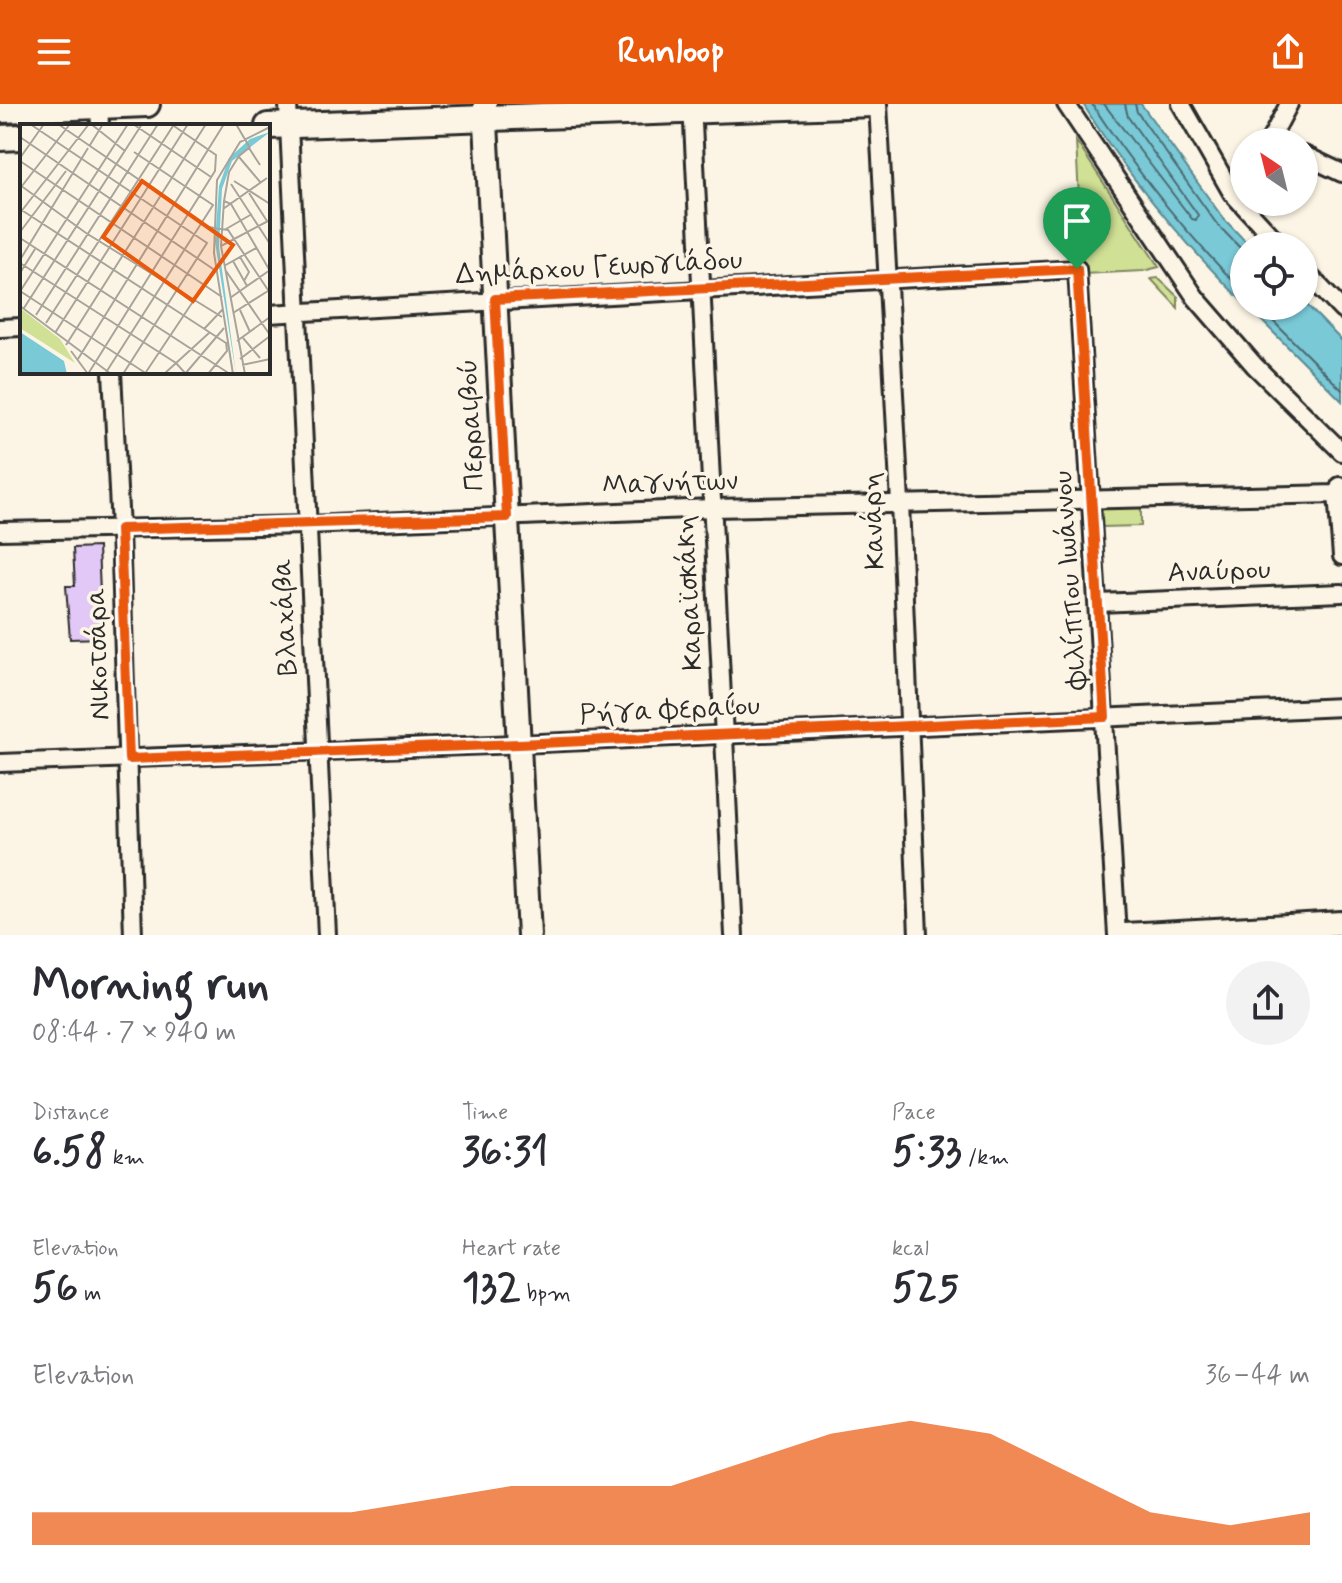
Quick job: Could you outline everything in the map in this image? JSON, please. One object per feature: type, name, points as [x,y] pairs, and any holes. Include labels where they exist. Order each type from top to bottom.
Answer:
[{"type":"main road","points":[[0,110],[99,112],[147,104]]},
{"type":"main road","points":[[282,119],[485,111],[876,104]]},
{"type":"main road","points":[[0,138],[20,137]]},
{"type":"street","name":"Κανάρη","points":[[876,104],[900,503],[918,935]]},
{"type":"street","points":[[1066,104],[1196,298],[1255,366],[1342,452]]},
{"type":"street","points":[[1181,104],[1230,180]]},
{"type":"street","points":[[1278,128],[1289,104]]},
{"type":"street","name":"Καραϊσκάκη","points":[[692,107],[734,935]]},
{"type":"street","name":"Περραιβού","points":[[485,111],[529,935]]},
{"type":"street","name":"Βλαχάβα","points":[[282,119],[296,312],[327,935]]},
{"type":"street","points":[[1318,162],[1342,173]]},
{"type":"street","points":[[1257,216],[1270,232]]},
{"type":"street","name":"Δημάρχου Γεωργιάδου","points":[[270,314],[1077,269]]},
{"type":"street","name":"Φιλίππου Ιωάννου","points":[[1077,269],[1117,935]]},
{"type":"street","points":[[1318,285],[1342,310]]},
{"type":"street","points":[[0,328],[20,327]]},
{"type":"street","name":"Νικοτσάρα","points":[[112,374],[129,759],[133,935]]},
{"type":"street","points":[[1340,488],[1342,556]]},
{"type":"street","name":"Μαγνήτων","points":[[0,531],[307,525],[712,508],[1092,499],[1340,488]]},
{"type":"street","name":"Αναύρου","points":[[1098,603],[1342,593]]},
{"type":"street","name":"Ρήγα Φεραίου","points":[[0,763],[519,744],[1342,707]]},
{"type":"street","points":[[1125,935],[1342,923]]},
{"type":"green space","points":[[1076,141],[1159,267],[1143,271],[1083,274]]},
{"type":"green space","points":[[1158,278],[1178,297],[1178,308],[1151,279]]},
{"type":"green space","points":[[1141,505],[1141,526],[1101,527],[1101,506]]},
{"type":"water","points":[[1083,104],[1141,104],[1223,218],[1236,232],[1230,232],[1230,288],[1158,208]]},
{"type":"water","points":[[1318,316],[1342,341],[1342,401],[1261,320],[1318,320]]},
{"type":"building","points":[[98,547],[102,638],[70,639],[66,586],[75,586],[73,548]]},
{"type":"route","points":[[1077,269],[1105,717],[129,759],[120,529],[507,517],[495,299],[1077,269]]}]
